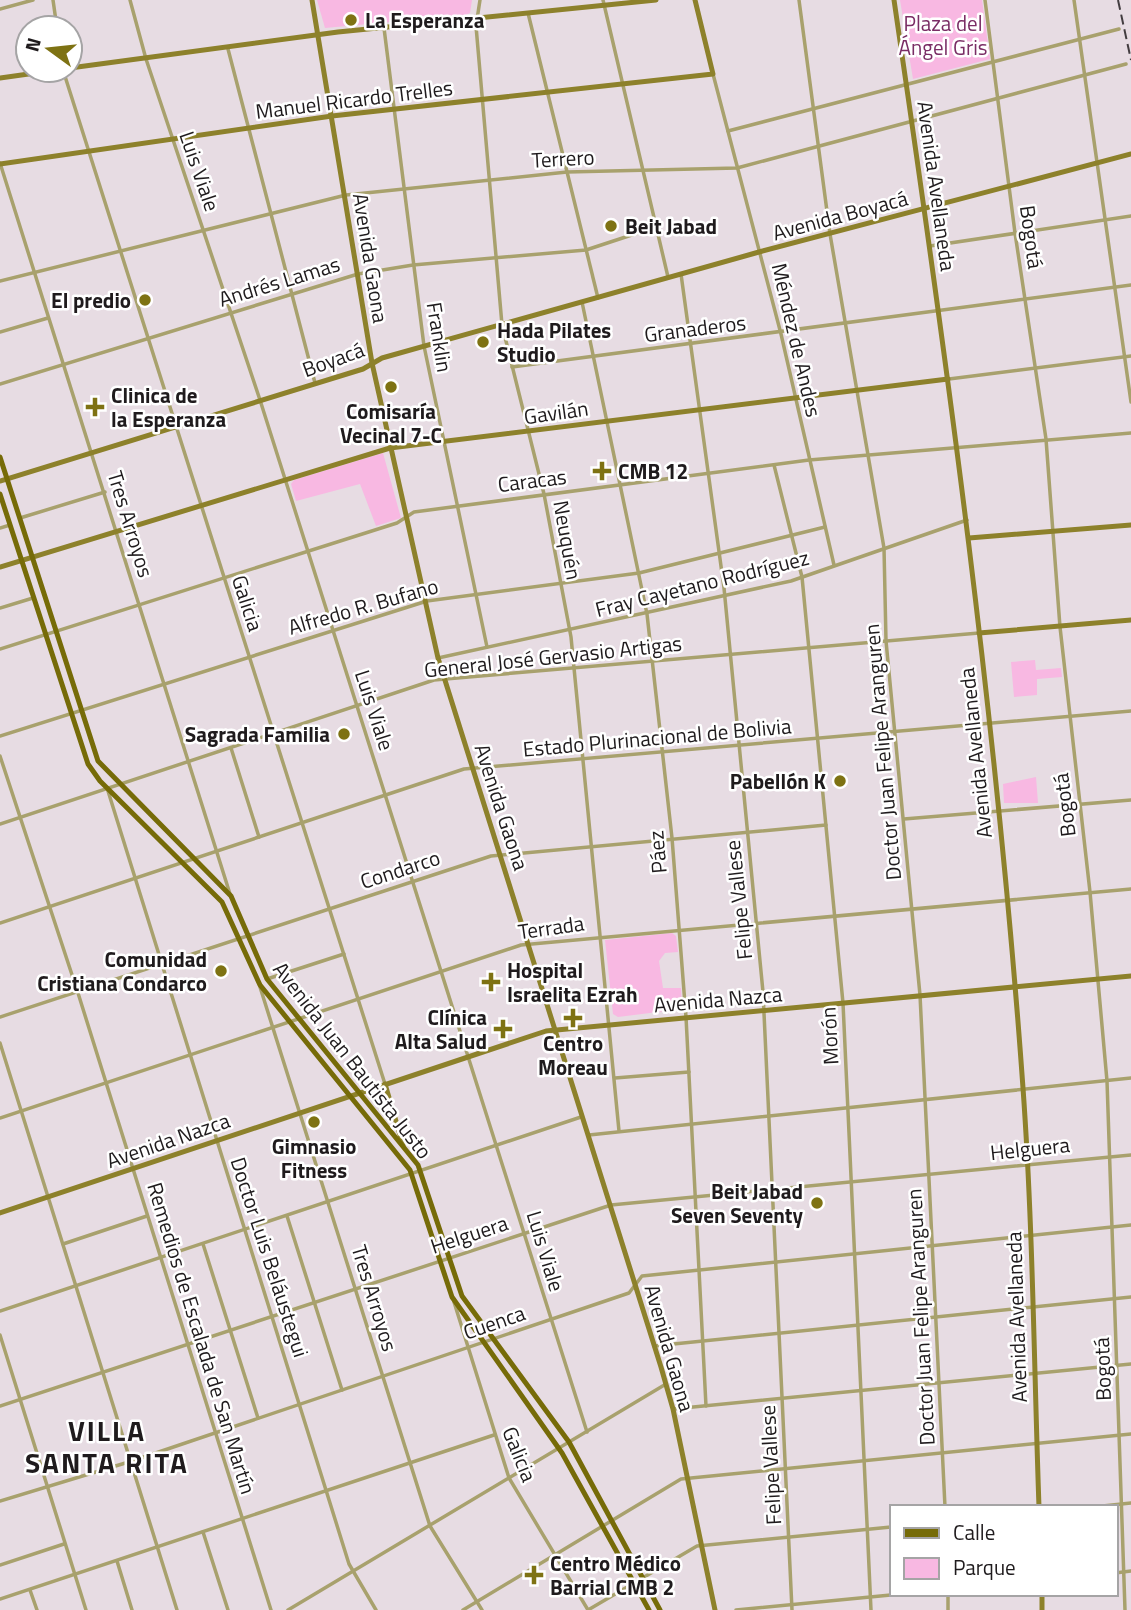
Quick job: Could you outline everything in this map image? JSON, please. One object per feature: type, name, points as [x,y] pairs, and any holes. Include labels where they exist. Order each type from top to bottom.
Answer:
[{"type":"main road","name":"Avenida Gaona","points":[[312,0],[372,363],[438,658],[666,1384],[715,1610]]},
{"type":"main road","points":[[84,66],[603,2],[656,0]]},
{"type":"main road","name":"Méndez de Andes","points":[[695,0],[713,74]]},
{"type":"main road","name":"Avenida Avellaneda","points":[[894,0],[958,448],[989,724],[1023,1090],[1039,1505]]},
{"type":"main road","name":"Manuel Ricardo Trelles","points":[[0,163],[331,116],[713,74]]},
{"type":"main road","name":"Avenida Boyacá","points":[[759,252],[1131,154]]},
{"type":"main road","name":"Boyacá","points":[[0,481],[316,383],[424,346],[759,252]]},
{"type":"main road","name":"Gavilán","points":[[0,567],[390,448],[948,379]]},
{"type":"main road","name":"Avenida Juan Bautista Justo","points":[[0,457],[98,761],[231,896],[267,979],[404,1145],[421,1171],[462,1296],[569,1442],[660,1610]]},
{"type":"main road","name":"Avenida Juan Bautista Justo","points":[[0,494],[88,765],[108,789],[222,902],[260,985],[412,1174],[452,1297],[559,1448],[649,1610]]},
{"type":"main road","points":[[969,538],[1131,525]]},
{"type":"main road","name":"General José Gervasio Artigas","points":[[979,633],[1131,620]]},
{"type":"main road","name":"Avenida Nazca","points":[[0,1213],[349,1095],[556,1030],[1131,976]]},
{"type":"main road","name":"Galicia","points":[[385,1084],[404,1145]]},
{"type":"street","points":[[0,9],[33,0]]},
{"type":"street","name":"Luis Viale","points":[[130,0],[146,59],[260,400],[414,881],[587,1432]]},
{"type":"street","name":"Neuquén","points":[[480,0],[476,18],[481,99],[491,178],[502,325],[544,495],[570,630],[619,1131]]},
{"type":"street","name":"Doctor Juan Felipe Aranguren","points":[[799,0],[830,234],[884,548],[886,641],[920,995],[945,1505]]},
{"type":"street","name":"Bogotá","points":[[985,0],[1015,233],[1046,439],[1060,627],[1090,892],[1107,1081],[1125,1610]]},
{"type":"street","points":[[1074,0],[1128,356],[1131,402]]},
{"type":"street","points":[[603,2],[668,278]]},
{"type":"street","points":[[528,13],[597,298]]},
{"type":"street","name":"Franklin","points":[[384,28],[424,346],[487,647]]},
{"type":"street","points":[[728,131],[1119,29]]},
{"type":"street","points":[[228,49],[316,383]]},
{"type":"street","name":"Terrero","points":[[0,281],[346,195],[567,172],[737,168],[1126,64]]},
{"type":"street","name":"Méndez de Andes","points":[[713,74],[781,334],[834,566]]},
{"type":"street","name":"Galicia","points":[[67,84],[385,1084]]},
{"type":"street","name":"Tres Arroyos","points":[[0,163],[231,896]]},
{"type":"street","points":[[930,246],[1131,216]]},
{"type":"street","name":"Andrés Lamas","points":[[0,384],[358,274],[414,265],[586,250],[656,227]]},
{"type":"street","name":"Felipe Vallese","points":[[681,274],[725,598],[757,923],[774,1189],[792,1608]]},
{"type":"street","name":"Granaderos","points":[[512,367],[781,334],[1131,285]]},
{"type":"street","name":"Páez","points":[[582,302],[648,614],[680,929],[706,1406]]},
{"type":"street","points":[[0,332],[48,318]]},
{"type":"street","name":"Gavilán","points":[[948,379],[1128,356]]},
{"type":"street","name":"Caracas","points":[[0,649],[397,523],[414,512],[809,460],[1131,433]]},
{"type":"street","name":"Morón","points":[[774,465],[802,577],[843,1003],[871,1610]]},
{"type":"street","points":[[19,518],[105,492]]},
{"type":"street","name":"Fray Cayetano Rodríguez","points":[[438,658],[725,598],[802,577],[967,520]]},
{"type":"street","points":[[0,528],[10,525]]},
{"type":"street","name":"Alfredo R. Bufano","points":[[0,736],[427,601],[639,573],[825,527]]},
{"type":"street","points":[[0,608],[33,598]]},
{"type":"street","name":"General José Gervasio Artigas","points":[[0,824],[357,705],[444,679],[979,633]]},
{"type":"street","name":"Estado Plurinacional de Bolivia","points":[[0,923],[474,768],[1131,711]]},
{"type":"street","points":[[231,748],[260,837]]},
{"type":"street","name":"Remedios de Escalada de San Martín","points":[[0,756],[78,993],[271,1610]]},
{"type":"street","name":"Doctor Luis Beláustegui","points":[[108,789],[161,966],[353,1572],[376,1610]]},
{"type":"street","points":[[904,819],[1131,800]]},
{"type":"street","name":"Condarco","points":[[0,1017],[500,854],[826,825]]},
{"type":"street","name":"Terrada","points":[[0,1118],[288,1021],[530,944],[1131,889]]},
{"type":"street","points":[[267,979],[344,954]]},
{"type":"street","name":"Tres Arroyos","points":[[260,985],[430,1526],[482,1610]]},
{"type":"street","points":[[0,1043],[177,1610]]},
{"type":"street","points":[[615,1078],[689,1072]]},
{"type":"street","points":[[589,1135],[1131,1078]]},
{"type":"street","points":[[0,1311],[583,1116]]},
{"type":"street","name":"Helguera","points":[[0,1406],[611,1205],[1131,1155]]},
{"type":"street","points":[[63,1244],[147,1216]]},
{"type":"street","points":[[287,1216],[342,1390]]},
{"type":"street","name":"Cuenca","points":[[0,1501],[132,1461],[629,1293],[642,1276],[1131,1225]]},
{"type":"street","points":[[203,1244],[258,1418]]},
{"type":"street","name":"Galicia","points":[[452,1297],[509,1478],[588,1610]]},
{"type":"street","points":[[654,1346],[1131,1297]]},
{"type":"street","points":[[0,1335],[86,1610]]},
{"type":"street","points":[[673,1409],[1131,1364]]},
{"type":"street","points":[[288,1610],[666,1384]]},
{"type":"street","points":[[463,1610],[678,1481],[688,1478],[1131,1434]]},
{"type":"street","points":[[0,1599],[494,1435]]},
{"type":"street","points":[[1112,1505],[1131,1503]]},
{"type":"street","points":[[588,1610],[642,1577],[702,1546],[890,1527]]},
{"type":"street","points":[[203,1531],[228,1610]]},
{"type":"street","points":[[0,1565],[64,1544]]},
{"type":"street","points":[[117,1561],[132,1610]]},
{"type":"street","points":[[1117,1573],[1131,1571]]},
{"type":"street","points":[[30,1590],[37,1610]]},
{"type":"street","points":[[736,1610],[792,1608],[890,1595]]},
{"type":"green space","points":[[317,0],[472,0],[470,13],[466,15],[325,28]]},
{"type":"green space","name":"Plaza del Ángel Gris","points":[[900,0],[982,0],[990,59],[913,79]]},
{"type":"green space","points":[[383,453],[401,518],[376,526],[360,484],[296,501],[291,484],[294,480]]},
{"type":"green space","points":[[1035,660],[1036,670],[1061,668],[1062,677],[1037,679],[1037,695],[1014,697],[1011,662]]},
{"type":"green space","points":[[1036,777],[1038,803],[1004,803],[1003,784]]},
{"type":"green space","points":[[672,933],[676,936],[678,952],[665,953],[659,961],[663,988],[681,988],[682,1009],[618,1017],[613,1014],[605,940]]},
{"type":"railway","points":[[1118,0],[1131,60]]},
{"type":"place","name":"La Esperanza","points":[[351,20]]},
{"type":"place","name":"Beit Jabad","points":[[611,226]]},
{"type":"place","name":"El predio","points":[[145,300]]},
{"type":"place","name":"Hada Pilates Studio","points":[[483,342]]},
{"type":"place","name":"Comisaría Vecinal 7-C","points":[[391,387]]},
{"type":"place","name":"Clinica de la Esperanza","points":[[95,407]]},
{"type":"place","name":"CMB 12","points":[[602,471]]},
{"type":"place","name":"Sagrada Familia","points":[[344,734]]},
{"type":"place","name":"Pabellón K","points":[[840,781]]},
{"type":"place","name":"Comunidad Cristiana Condarco","points":[[221,971]]},
{"type":"place","name":"Hospital Israelita Ezrah","points":[[491,982]]},
{"type":"place","name":"Centro Moreau","points":[[573,1018]]},
{"type":"place","name":"Clínica Alta Salud","points":[[503,1029]]},
{"type":"place","name":"Gimnasio Fitness","points":[[314,1122]]},
{"type":"place","name":"Beit Jabad Seven Seventy","points":[[817,1203]]},
{"type":"place","name":"Centro Médico Barrial CMB 2","points":[[534,1575]]},
{"type":"district","name":"VILLA SANTA RITA","points":[[107,1446]]}]
